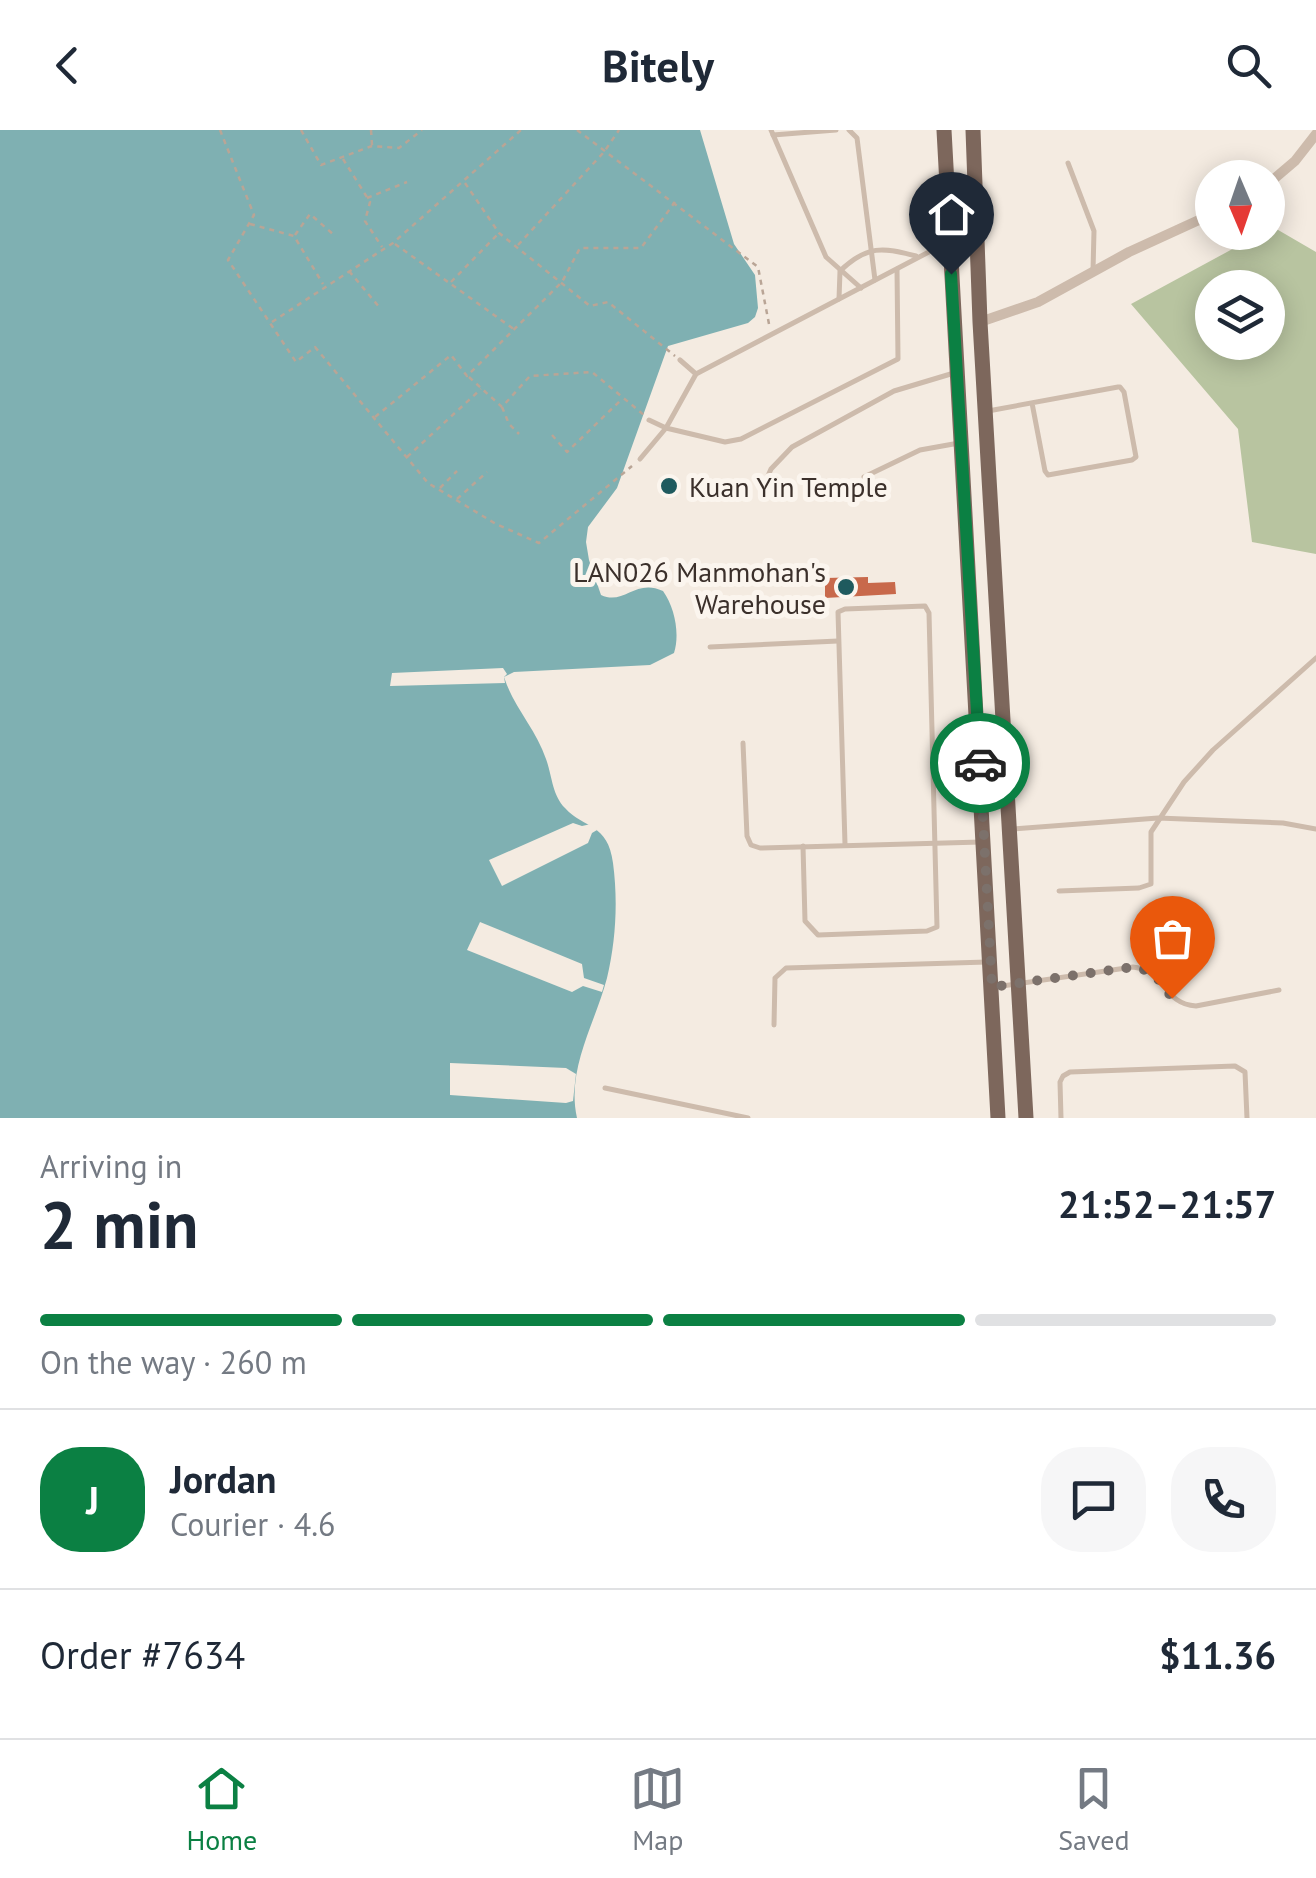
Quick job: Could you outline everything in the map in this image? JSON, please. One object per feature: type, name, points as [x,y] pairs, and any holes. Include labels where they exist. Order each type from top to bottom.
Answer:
[{"type":"main road","points":[[944,130],[998,1118]]},
{"type":"main road","points":[[972,130],[1026,1118]]},
{"type":"street","points":[[1285,170],[1316,134]]},
{"type":"street","points":[[980,322],[1038,302],[1093,270],[1195,222]]},
{"type":"lane","points":[[836,130],[772,132],[826,257],[861,288]]},
{"type":"lane","points":[[849,130],[857,138],[875,280]]},
{"type":"lane","points":[[1068,163],[1094,231],[1093,270]]},
{"type":"lane","points":[[640,459],[666,428],[696,374],[949,242]]},
{"type":"lane","points":[[840,271],[871,250],[885,247],[919,257]]},
{"type":"lane","points":[[649,420],[666,428],[734,442],[893,364],[900,354],[896,269]]},
{"type":"lane","points":[[838,300],[840,271]]},
{"type":"lane","points":[[680,360],[696,374]]},
{"type":"lane","points":[[764,485],[771,469],[792,447],[894,391],[957,372]]},
{"type":"lane","points":[[986,412],[1032,403],[1120,387],[1136,457],[1048,475],[1032,403]]},
{"type":"lane","points":[[864,477],[920,450],[962,443]]},
{"type":"lane","points":[[803,846],[805,921],[818,934],[937,928],[929,613],[925,606],[838,612],[845,844]]},
{"type":"lane","points":[[710,647],[838,641]]},
{"type":"lane","points":[[1059,892],[1152,884],[1151,832],[1158,818],[1213,750],[1316,658]]},
{"type":"lane","points":[[743,743],[747,836],[751,845],[760,848],[984,842]]},
{"type":"lane","points":[[1010,829],[1158,818],[1283,823],[1316,829]]},
{"type":"lane","points":[[774,1025],[775,978],[786,968],[990,962]]},
{"type":"lane","points":[[992,987],[1133,967],[1158,976],[1172,998],[1182,1005],[1196,1006],[1279,990]]},
{"type":"lane","points":[[1061,1118],[1060,1082],[1070,1072],[1235,1066],[1245,1072],[1247,1118]]},
{"type":"lane","points":[[605,1088],[748,1118]]},
{"type":"path","points":[[220,130],[254,215],[228,260],[296,362],[315,347],[428,483],[496,524],[539,542],[640,459]]},
{"type":"path","points":[[301,130],[322,164],[372,146],[399,148],[422,130]]},
{"type":"path","points":[[372,130],[372,146]]},
{"type":"path","points":[[271,323],[394,243],[521,130]]},
{"type":"path","points":[[577,130],[758,267],[772,335]]},
{"type":"path","points":[[516,248],[604,152],[619,130]]},
{"type":"path","points":[[342,157],[370,202],[364,221],[383,248]]},
{"type":"path","points":[[464,181],[499,233],[516,248],[590,306],[608,302],[680,360]]},
{"type":"path","points":[[367,198],[407,182]]},
{"type":"path","points":[[468,376],[562,282],[580,248],[641,248],[675,202]]},
{"type":"path","points":[[294,236],[310,214],[334,235]]},
{"type":"path","points":[[249,224],[294,236],[324,286]]},
{"type":"path","points":[[450,283],[499,233]]},
{"type":"path","points":[[394,243],[516,331]]},
{"type":"path","points":[[348,270],[380,308]]},
{"type":"path","points":[[373,418],[451,355],[502,407],[509,424],[519,434]]},
{"type":"path","points":[[502,407],[530,376],[592,372],[649,420]]},
{"type":"path","points":[[406,458],[481,388]]},
{"type":"path","points":[[552,435],[567,452],[624,398]]},
{"type":"path","points":[[439,490],[457,471]]},
{"type":"path","points":[[456,500],[486,472]]},
{"type":"green space","points":[[1285,234],[1316,252],[1316,554],[1252,542],[1238,429],[1131,304],[1231,250],[1285,250]]},
{"type":"water","points":[[0,130],[700,130],[734,244],[755,275],[758,308],[748,323],[668,346],[617,488],[588,527],[586,542],[601,595],[616,597],[645,588],[663,591],[675,621],[674,653],[650,665],[514,672],[504,677],[542,748],[561,803],[601,834],[613,863],[616,906],[612,950],[607,978],[578,1064],[577,1118],[0,1118]]},
{"type":"pier","points":[[503,668],[507,674],[505,683],[390,686],[392,673]]},
{"type":"pier","points":[[573,823],[591,824],[597,830],[588,843],[502,886],[489,860]]},
{"type":"pier","points":[[480,922],[582,964],[584,978],[604,985],[602,992],[583,986],[572,992],[467,950]]},
{"type":"pier","points":[[450,1063],[566,1068],[576,1074],[573,1101],[450,1095]]},
{"type":"building","name":"LAN026 Manmohan's Warehouse","points":[[868,577],[868,583],[895,582],[896,594],[825,598],[825,578]]},
{"type":"way so far","points":[[980,763],[992,987],[1133,967],[1158,976],[1172,998]]},
{"type":"place","name":"Kuan Yin Temple","points":[[669,486]]},
{"type":"place","name":"LAN026 Manmohan's Warehouse","points":[[846,587]]},
{"type":"route","points":[[951,274],[980,763]]}]
